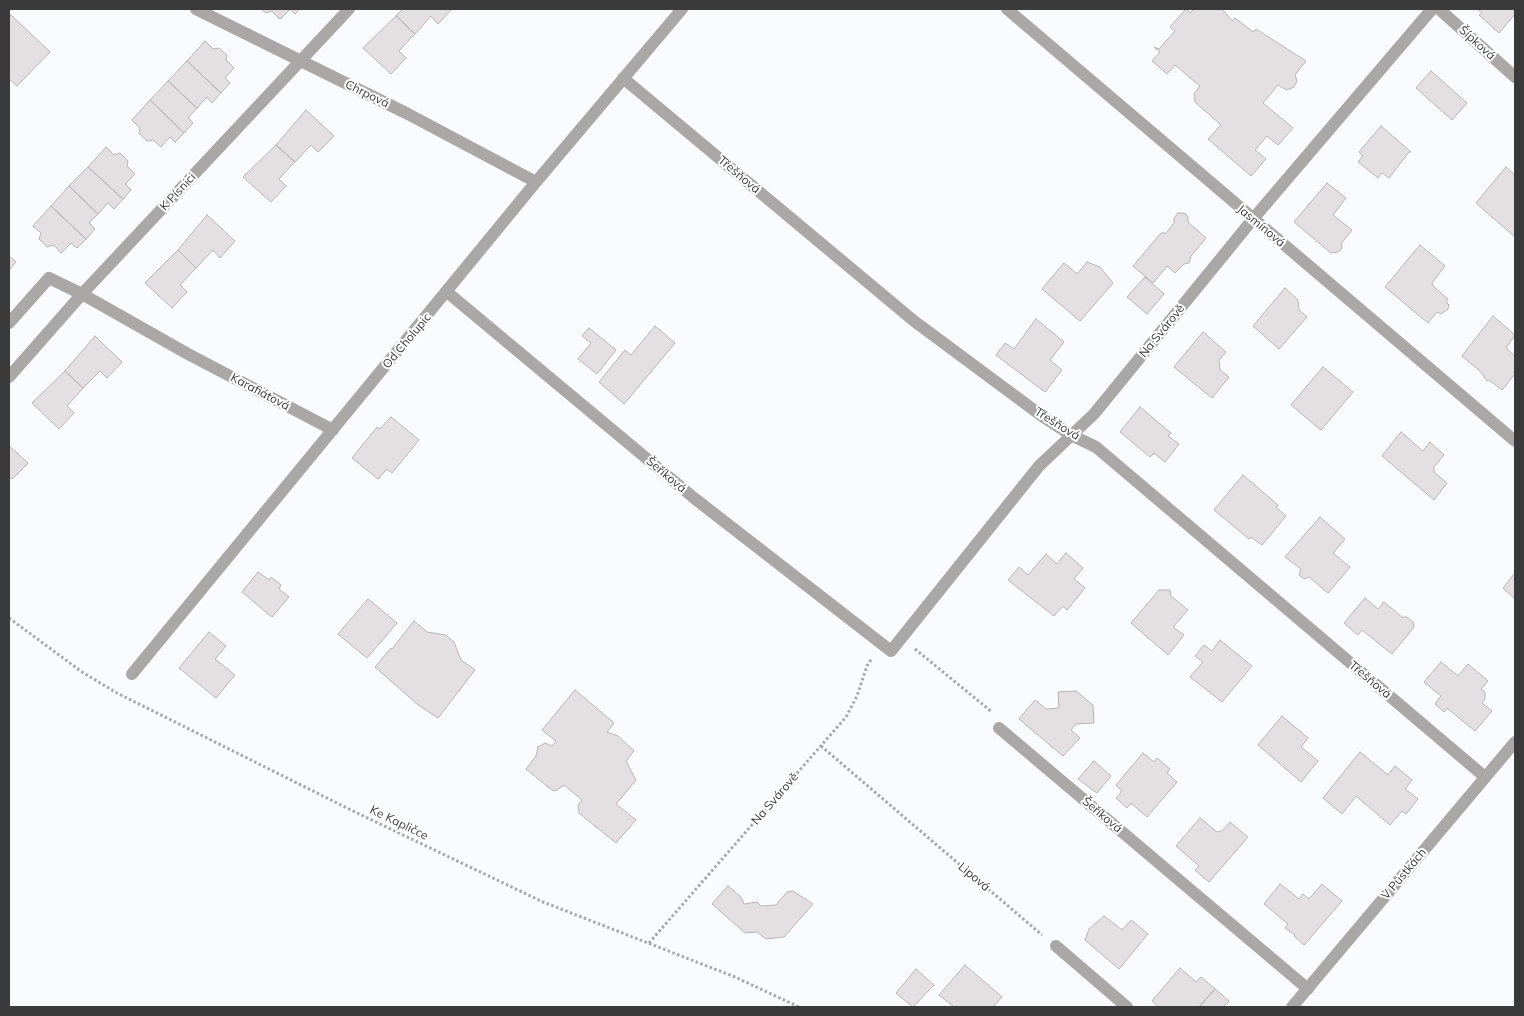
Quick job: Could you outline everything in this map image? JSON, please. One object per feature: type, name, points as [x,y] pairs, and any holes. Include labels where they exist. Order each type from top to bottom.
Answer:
[{"type":"street","name":"Chrpová","points":[[196,9],[408,114],[536,182]]},
{"type":"street","name":"K Písnici","points":[[11,368],[349,9]]},
{"type":"street","name":"Od Cholupic","points":[[132,674],[536,182],[682,9]]},
{"type":"street","name":"Jasmínová","points":[[1007,9],[1515,441]]},
{"type":"street","name":"Na Svárově","points":[[886,647],[902,638],[1039,466],[1094,414],[1253,219],[1432,9]]},
{"type":"street","name":"Šípková","points":[[1439,9],[1515,77]]},
{"type":"street","name":"Třešňová","points":[[623,78],[914,321],[1042,416],[1071,435],[1096,447],[1485,777]]},
{"type":"street","name":"Karafiátová","points":[[9,323],[49,278],[333,430]]},
{"type":"street","name":"Šeříková","points":[[447,292],[694,498],[886,647]]},
{"type":"street","name":"Šeříková","points":[[999,728],[1308,989]]},
{"type":"street","name":"V Půstkách","points":[[1292,1007],[1515,742]]},
{"type":"street","points":[[1056,946],[1127,1007]]},
{"type":"path","name":"Ke Kapličce","points":[[9,618],[82,672],[117,693],[543,902],[735,977],[799,1007]]},
{"type":"path","points":[[902,638],[994,713],[999,728]]},
{"type":"path","name":"Na Svárově","points":[[649,943],[846,717],[857,696],[867,666],[886,647]]},
{"type":"path","name":"Lipová","points":[[821,746],[1056,946]]},
{"type":"building","points":[[261,9],[290,9],[280,19],[272,11],[266,13]]},
{"type":"building","points":[[290,9],[300,9],[295,14]]},
{"type":"building","points":[[403,9],[452,9],[438,24],[431,16],[415,34],[396,16]]},
{"type":"building","points":[[1186,9],[1190,13],[1194,9],[1222,9],[1232,21],[1235,18],[1253,32],[1256,29],[1306,61],[1295,75],[1297,81],[1294,87],[1287,90],[1278,85],[1263,103],[1293,128],[1278,145],[1267,136],[1255,150],[1266,159],[1251,176],[1208,139],[1221,125],[1195,102],[1194,94],[1200,86],[1175,65],[1167,74],[1152,61],[1160,52],[1154,47],[1159,49],[1175,31],[1170,27]]},
{"type":"building","points":[[1477,9],[1515,9],[1515,14],[1499,33],[1479,15],[1482,13]]},
{"type":"building","points":[[11,15],[50,52],[17,86],[9,79],[9,18]]},
{"type":"building","points":[[396,16],[415,34],[399,51],[406,58],[391,74],[363,48]]},
{"type":"building","points":[[205,41],[213,49],[219,48],[227,55],[226,60],[234,68],[225,78],[230,83],[221,93],[187,61]]},
{"type":"building","points":[[187,61],[221,93],[212,103],[207,97],[197,108],[168,81]]},
{"type":"building","points":[[1431,71],[1467,103],[1452,120],[1416,88]]},
{"type":"building","points":[[168,81],[197,108],[188,118],[193,123],[184,133],[150,100]]},
{"type":"building","points":[[150,100],[184,133],[175,142],[170,137],[161,147],[153,140],[147,141],[139,133],[140,128],[132,120]]},
{"type":"building","points":[[306,110],[334,136],[318,152],[311,145],[295,162],[276,145]]},
{"type":"building","points":[[1381,126],[1411,152],[1409,152],[1389,178],[1382,173],[1378,178],[1358,162],[1363,156],[1359,152]]},
{"type":"building","points":[[276,145],[295,162],[279,179],[286,186],[271,202],[243,177]]},
{"type":"building","points":[[106,147],[114,155],[120,153],[128,161],[127,166],[135,174],[125,184],[131,190],[123,199],[88,167]]},
{"type":"building","points":[[88,167],[123,199],[114,209],[108,203],[98,214],[69,186]]},
{"type":"building","points":[[1506,167],[1515,175],[1515,237],[1476,203]]},
{"type":"building","points":[[1327,183],[1346,198],[1333,215],[1352,230],[1341,244],[1342,248],[1338,252],[1331,253],[1294,222]]},
{"type":"building","points":[[69,186],[98,214],[89,223],[95,229],[86,239],[51,206]]},
{"type":"building","points":[[51,206],[86,239],[77,248],[71,243],[61,253],[54,245],[47,247],[39,239],[41,233],[33,226]]},
{"type":"building","points":[[1178,213],[1184,213],[1188,217],[1188,222],[1206,238],[1191,256],[1189,263],[1184,264],[1175,273],[1167,266],[1153,283],[1133,266],[1161,233],[1166,233],[1174,223],[1174,218]]},
{"type":"building","points":[[207,215],[235,241],[220,258],[213,250],[196,268],[178,250]]},
{"type":"building","points":[[1420,245],[1445,266],[1432,283],[1448,299],[1446,302],[1449,305],[1448,309],[1441,314],[1437,312],[1428,323],[1385,287]]},
{"type":"building","points":[[178,250],[196,268],[180,285],[187,292],[172,308],[145,283]]},
{"type":"building","points":[[9,256],[16,262],[9,270]]},
{"type":"building","points":[[1087,262],[1100,267],[1113,283],[1080,321],[1042,289],[1064,263],[1077,274]]},
{"type":"building","points":[[1145,277],[1164,294],[1147,314],[1127,297]]},
{"type":"building","points":[[1285,288],[1298,300],[1299,310],[1307,317],[1279,349],[1253,326]]},
{"type":"building","points":[[1493,316],[1515,335],[1506,348],[1515,356],[1515,374],[1502,390],[1489,380],[1487,381],[1480,371],[1462,356]]},
{"type":"building","points":[[1036,319],[1064,342],[1050,360],[1062,370],[1045,392],[996,355],[1005,343],[1014,349]]},
{"type":"building","points":[[655,326],[675,343],[624,404],[599,382],[625,350],[631,355]]},
{"type":"building","points":[[589,328],[616,350],[597,374],[578,359],[591,343],[582,336]]},
{"type":"building","points":[[1203,332],[1226,352],[1219,360],[1220,370],[1229,377],[1212,398],[1174,367]]},
{"type":"building","points":[[95,336],[122,362],[107,378],[100,371],[83,388],[65,371]]},
{"type":"building","points":[[1323,367],[1353,392],[1321,430],[1291,405]]},
{"type":"building","points":[[65,371],[83,388],[67,406],[74,413],[59,429],[32,403]]},
{"type":"building","points":[[1140,407],[1171,433],[1168,436],[1179,444],[1165,462],[1154,453],[1150,457],[1120,432]]},
{"type":"building","points":[[391,417],[419,440],[392,473],[387,469],[378,479],[352,458],[377,427],[380,429]]},
{"type":"building","points":[[1401,432],[1423,451],[1430,442],[1444,455],[1434,467],[1434,472],[1447,483],[1434,500],[1382,456]]},
{"type":"building","points":[[9,446],[28,463],[12,479],[9,476]]},
{"type":"building","points":[[1243,475],[1278,505],[1276,507],[1286,516],[1262,545],[1251,537],[1249,539],[1214,510]]},
{"type":"building","points":[[1320,517],[1345,539],[1333,553],[1350,567],[1328,593],[1309,577],[1304,579],[1299,575],[1301,569],[1285,557]]},
{"type":"building","points":[[1066,553],[1083,568],[1074,579],[1085,588],[1067,610],[1063,606],[1054,616],[1008,580],[1019,567],[1028,575],[1046,554],[1057,564]]},
{"type":"building","points":[[258,572],[269,580],[271,577],[281,585],[279,589],[289,597],[272,617],[242,592]]},
{"type":"building","points":[[1515,573],[1515,599],[1503,588]]},
{"type":"building","points":[[1159,590],[1170,590],[1171,596],[1188,610],[1173,627],[1184,635],[1168,655],[1131,623]]},
{"type":"building","points":[[1365,598],[1378,609],[1384,602],[1402,617],[1407,617],[1413,622],[1414,627],[1392,654],[1362,630],[1358,635],[1344,623]]},
{"type":"building","points":[[368,599],[397,623],[367,658],[338,634]]},
{"type":"building","points":[[414,621],[427,632],[446,635],[454,642],[461,660],[475,670],[438,718],[417,704],[375,667]]},
{"type":"building","points":[[209,632],[226,646],[215,659],[235,675],[216,698],[179,668]]},
{"type":"building","points":[[1220,640],[1252,666],[1222,702],[1190,677],[1203,662],[1195,656],[1204,645],[1212,651]]},
{"type":"building","points":[[1441,662],[1458,676],[1468,664],[1488,681],[1481,689],[1485,692],[1485,699],[1482,703],[1492,711],[1475,731],[1447,708],[1444,712],[1435,704],[1441,696],[1424,682]]},
{"type":"building","points":[[575,690],[614,723],[607,732],[618,736],[634,751],[626,761],[636,780],[616,804],[636,820],[616,843],[579,813],[578,805],[582,800],[564,785],[555,791],[552,790],[526,769],[536,756],[538,747],[545,743],[552,746],[556,741],[542,730]]},
{"type":"building","points":[[1076,691],[1093,705],[1094,723],[1076,724],[1071,730],[1080,738],[1063,756],[1019,719],[1035,700],[1046,709],[1059,708],[1058,692]]},
{"type":"building","points":[[1282,716],[1308,738],[1301,747],[1318,761],[1301,782],[1258,745]]},
{"type":"building","points":[[1360,752],[1388,775],[1395,766],[1412,780],[1405,789],[1418,799],[1406,814],[1402,811],[1390,825],[1356,796],[1342,814],[1323,798]]},
{"type":"building","points":[[1143,753],[1154,762],[1157,758],[1170,769],[1167,773],[1177,782],[1147,817],[1131,803],[1127,808],[1116,798],[1122,791],[1116,785]]},
{"type":"building","points":[[1094,761],[1111,776],[1097,793],[1078,779]]},
{"type":"building","points":[[1200,818],[1217,832],[1222,831],[1230,822],[1248,837],[1209,882],[1195,870],[1199,866],[1176,846]]},
{"type":"building","points":[[1280,884],[1299,899],[1303,894],[1309,899],[1322,884],[1342,901],[1304,945],[1285,928],[1288,924],[1264,904]]},
{"type":"building","points":[[728,886],[741,897],[744,904],[757,902],[761,906],[776,905],[787,892],[793,891],[813,904],[784,937],[766,939],[757,932],[745,933],[712,904]]},
{"type":"building","points":[[1104,916],[1122,930],[1131,920],[1148,934],[1119,969],[1085,940],[1089,929]]},
{"type":"building","points":[[965,965],[1002,997],[993,1007],[954,1007],[939,995]]},
{"type":"building","points":[[1180,968],[1196,982],[1201,977],[1215,989],[1199,1007],[1159,1007],[1152,1001]]},
{"type":"building","points":[[916,969],[934,985],[913,1007],[896,993]]},
{"type":"building","points":[[1215,989],[1229,1001],[1224,1006],[1226,1007],[1199,1007]]}]
